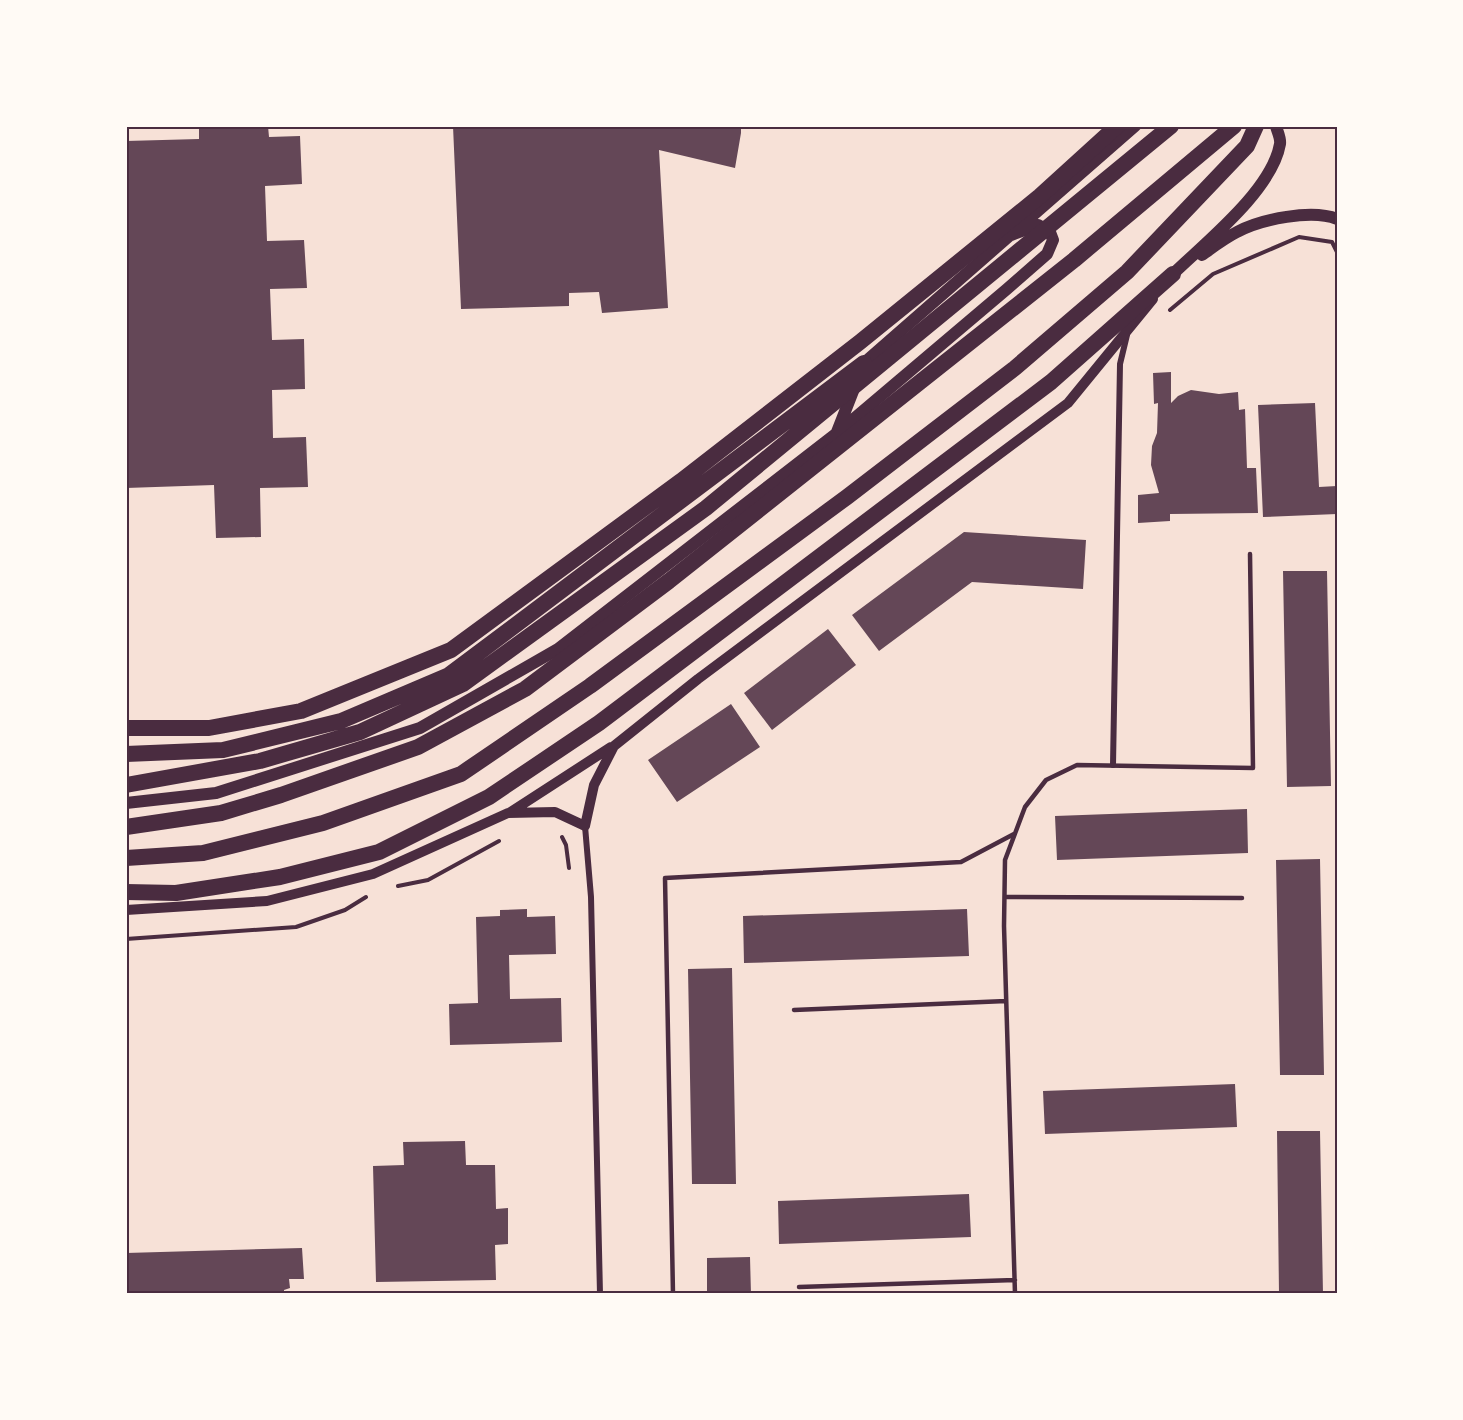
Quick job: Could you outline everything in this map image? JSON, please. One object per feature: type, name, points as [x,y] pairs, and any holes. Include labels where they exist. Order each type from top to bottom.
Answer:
[{"type":"highway","points":[[126,728],[209,728],[301,711],[451,650],[681,481],[860,342],[1040,196],[1117,126]]},
{"type":"highway","points":[[126,785],[260,761],[360,732],[463,684],[706,508],[1171,126]]},
{"type":"highway","points":[[126,827],[221,813],[281,795],[418,747],[525,689],[669,581],[1074,260],[1234,126]]},
{"type":"highway","points":[[126,858],[203,853],[323,823],[461,774],[590,686],[847,497],[1015,368],[1127,272],[1247,146],[1256,126]]},
{"type":"highway","points":[[126,891],[176,893],[280,877],[379,852],[489,797],[599,723],[1051,382],[1173,274]]},
{"type":"highway","points":[[126,754],[234,748],[341,721],[449,675],[767,439],[864,363]]},
{"type":"main road","points":[[837,433],[864,363],[1135,126]]},
{"type":"main road","points":[[1173,274],[1243,208],[1273,166],[1281,141],[1276,126]]},
{"type":"main road","points":[[1173,274],[1238,231],[1283,217],[1329,216],[1337,219]]},
{"type":"main road","points":[[126,803],[216,793],[420,728],[558,649],[837,433],[1007,290],[1047,254],[1053,240],[1050,232],[1038,225],[1011,235]]},
{"type":"street","points":[[126,910],[267,901],[374,874],[508,813],[614,746],[708,672],[1068,403],[1173,274]]},
{"type":"street","points":[[1113,765],[1120,364],[1128,332]]},
{"type":"street","points":[[600,1294],[591,897],[585,826],[594,785],[614,746]]},
{"type":"street","points":[[508,813],[555,812],[585,826]]},
{"type":"lane","points":[[1016,1294],[1006,1001],[1005,860],[1025,807],[1046,780],[1077,765],[1253,768],[1250,554]]},
{"type":"lane","points":[[673,1294],[664,878],[961,862],[1014,834]]},
{"type":"lane","points":[[1005,897],[1242,898]]},
{"type":"lane","points":[[794,1010],[1006,1001]]},
{"type":"lane","points":[[799,1287],[1015,1280]]},
{"type":"path","points":[[1163,316],[1213,274],[1299,237],[1332,242],[1337,252]]},
{"type":"building","points":[[199,126],[268,126],[269,137],[300,136],[302,184],[265,186],[267,241],[304,240],[307,288],[270,289],[272,340],[304,339],[305,389],[272,390],[273,438],[306,437],[308,487],[260,488],[261,537],[216,538],[214,485],[126,488],[126,141],[199,139]]},
{"type":"building","points":[[453,126],[741,126],[741,133],[735,168],[659,150],[668,308],[602,313],[599,292],[569,293],[569,306],[461,309]]},
{"type":"building","points":[[1171,372],[1171,403],[1178,396],[1191,390],[1219,394],[1238,392],[1239,410],[1245,409],[1247,468],[1256,468],[1258,513],[1170,514],[1170,521],[1138,523],[1138,495],[1159,493],[1151,465],[1152,446],[1157,433],[1158,403],[1154,404],[1153,373]]},
{"type":"building","points":[[1315,403],[1319,487],[1337,486],[1337,514],[1263,517],[1258,405]]},
{"type":"building","points":[[964,532],[1086,540],[1083,589],[972,582],[879,651],[852,615]]},
{"type":"building","points":[[1283,571],[1327,571],[1331,786],[1287,787]]},
{"type":"building","points":[[828,629],[856,665],[772,730],[744,693]]},
{"type":"building","points":[[731,704],[760,747],[677,802],[648,760]]},
{"type":"building","points":[[1247,809],[1248,853],[1057,860],[1055,816]]},
{"type":"building","points":[[1320,859],[1324,1075],[1280,1075],[1276,860]]},
{"type":"building","points":[[527,909],[527,917],[555,916],[556,954],[509,955],[510,999],[561,998],[562,1042],[450,1045],[449,1004],[478,1003],[476,917],[500,916],[500,910]]},
{"type":"building","points":[[967,909],[969,956],[744,963],[743,916]]},
{"type":"building","points":[[732,968],[736,1184],[692,1184],[688,969]]},
{"type":"building","points":[[1235,1084],[1237,1127],[1045,1134],[1043,1091]]},
{"type":"building","points":[[1277,1131],[1320,1131],[1323,1294],[1279,1294]]},
{"type":"building","points":[[465,1141],[466,1165],[495,1165],[496,1209],[508,1208],[508,1244],[495,1245],[496,1280],[376,1282],[373,1166],[404,1165],[403,1142]]},
{"type":"building","points":[[969,1194],[971,1237],[779,1244],[778,1201]]},
{"type":"building","points":[[302,1248],[304,1279],[289,1279],[290,1288],[284,1290],[284,1294],[126,1294],[126,1253]]},
{"type":"building","points":[[750,1257],[751,1294],[707,1294],[707,1258]]}]
